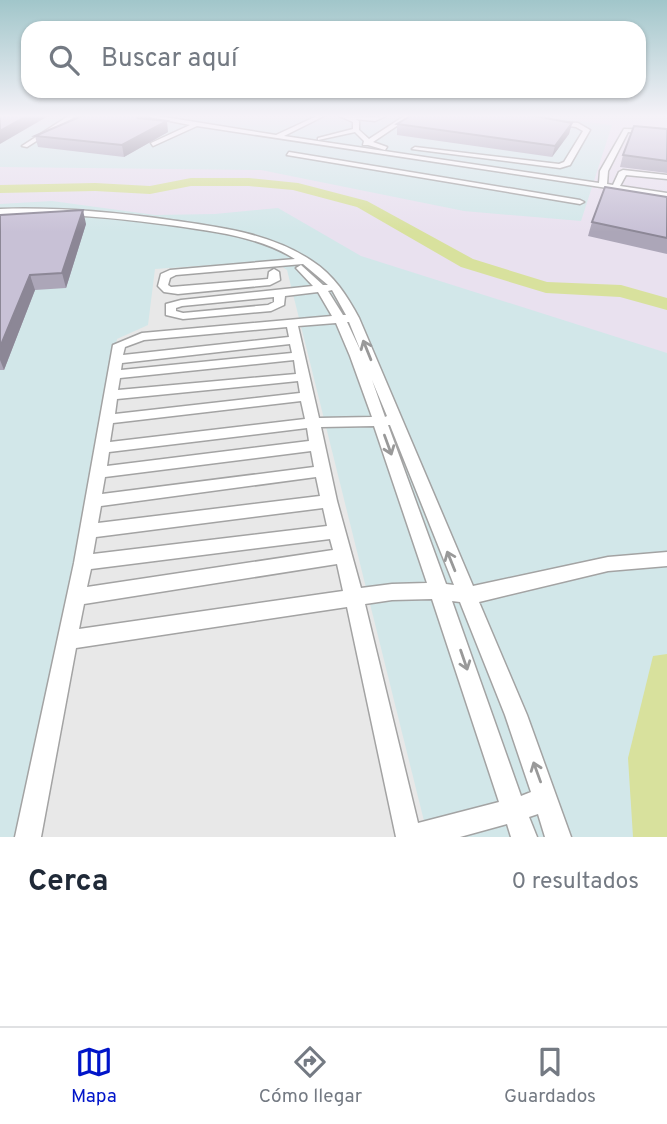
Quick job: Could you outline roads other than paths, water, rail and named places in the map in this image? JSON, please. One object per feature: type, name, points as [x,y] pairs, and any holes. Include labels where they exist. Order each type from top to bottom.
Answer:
[{"type":"street","points":[[289,154],[580,202]]},
{"type":"street","points":[[389,154],[667,193]]},
{"type":"street","points":[[421,154],[602,183]]},
{"type":"street","points":[[466,154],[560,166],[567,163],[572,154]]},
{"type":"street","points":[[602,183],[604,171],[613,154]]},
{"type":"street","points":[[418,176],[434,161]]},
{"type":"street","points":[[616,185],[623,172],[667,177]]},
{"type":"street","points":[[0,214],[80,216],[201,232],[242,241],[302,264],[328,288],[395,420],[516,715],[558,837]]},
{"type":"street","points":[[302,264],[274,272],[164,282],[165,276],[174,272],[302,264]]},
{"type":"street","points":[[279,294],[280,303],[271,308],[183,316],[170,313],[170,306],[181,303],[328,288]]},
{"type":"street","points":[[115,367],[295,340],[346,319]]},
{"type":"street","points":[[346,319],[524,837]]},
{"type":"street","points":[[29,837],[83,563],[119,345],[132,339],[295,340]]},
{"type":"street","points":[[295,340],[328,501],[354,596],[412,837],[546,799]]},
{"type":"street","points":[[111,395],[303,377]]},
{"type":"street","points":[[107,419],[308,396]]},
{"type":"street","points":[[103,448],[313,423],[395,420]]},
{"type":"street","points":[[99,472],[318,445]]},
{"type":"street","points":[[94,501],[323,471]]},
{"type":"street","points":[[88,531],[328,501]]},
{"type":"street","points":[[83,563],[337,531]]},
{"type":"street","points":[[76,597],[343,556]]},
{"type":"street","points":[[67,640],[354,596],[441,591],[465,595],[492,593],[608,564],[667,559]]},
{"type":"waterway","points":[[0,189],[95,187],[150,190],[191,182],[249,182],[293,186],[362,204],[467,263],[546,287],[621,291],[667,304]]}]
